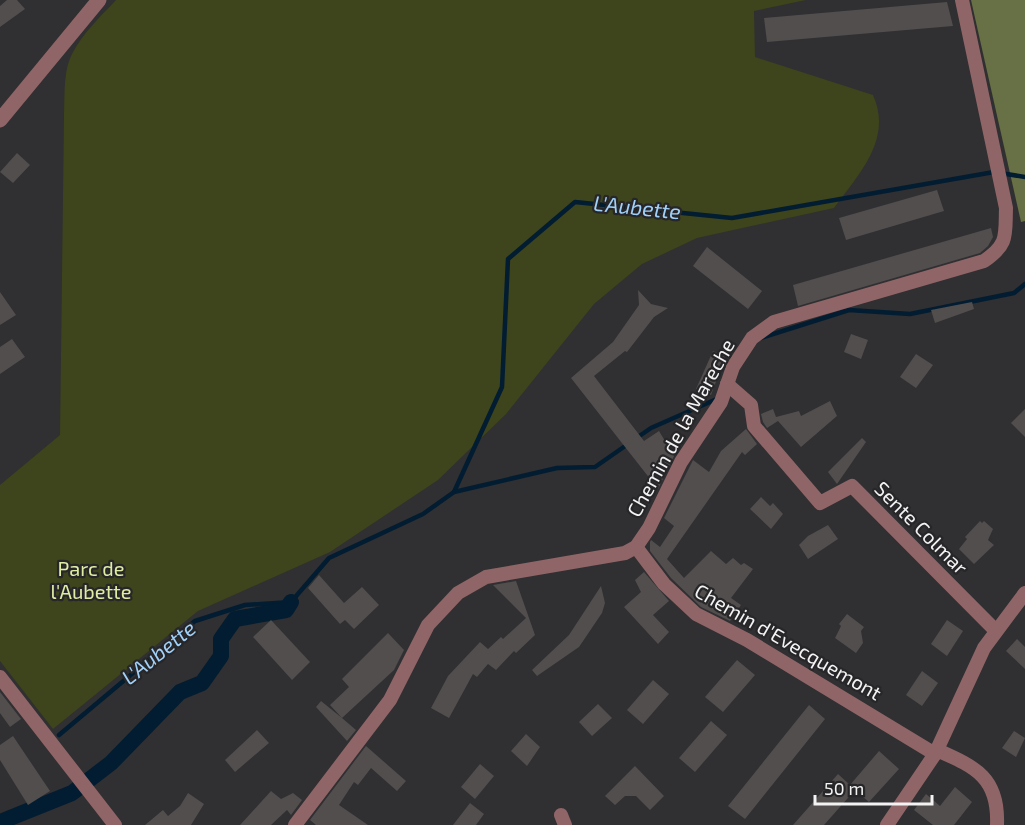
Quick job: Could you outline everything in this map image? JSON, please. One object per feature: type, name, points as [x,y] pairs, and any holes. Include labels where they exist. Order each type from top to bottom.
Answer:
[{"type":"street","points":[[0,120],[99,0]]},
{"type":"street","name":"Chemin de la Mareche","points":[[295,825],[390,700],[428,625],[458,593],[486,577],[625,553],[636,547],[649,528],[681,462],[721,402],[733,368],[752,338],[774,322],[984,261],[998,252],[1005,242],[1006,208],[962,0]]},
{"type":"street","name":"Sente Colmar","points":[[727,384],[751,405],[754,426],[820,503],[852,486],[996,631]]},
{"type":"street","name":"Chemin d'Evecquemont","points":[[636,547],[664,584],[696,614],[747,640],[936,752],[979,770],[991,786],[996,805],[997,825]]},
{"type":"street","points":[[886,825],[936,752],[984,648],[1025,593]]},
{"type":"street","points":[[0,677],[115,825]]},
{"type":"green space","name":"Parc de l'Aubette","points":[[116,0],[806,0],[754,11],[755,57],[873,95],[878,111],[879,126],[876,141],[863,169],[834,208],[697,238],[642,264],[594,304],[506,414],[438,480],[330,552],[198,611],[53,729],[0,661],[0,485],[60,435],[66,76],[69,61],[76,47]]},
{"type":"green space","points":[[971,0],[1025,0],[1025,221],[1021,222]]},
{"type":"building","points":[[7,0],[17,0],[25,9],[0,27],[0,6]]},
{"type":"building","points":[[947,2],[953,26],[767,42],[764,18]]},
{"type":"building","points":[[17,153],[30,165],[13,183],[0,172]]},
{"type":"building","points":[[937,190],[944,211],[846,240],[839,218]]},
{"type":"building","points":[[991,228],[993,237],[980,253],[798,306],[793,285]]},
{"type":"building","points":[[707,247],[762,291],[748,309],[693,266]]},
{"type":"building","points":[[638,290],[651,304],[668,308],[654,317],[627,352],[625,351],[594,376],[644,441],[659,431],[674,456],[658,489],[571,378],[613,342],[639,305]]},
{"type":"building","points":[[0,292],[16,315],[0,325]]},
{"type":"building","points":[[972,302],[974,309],[935,323],[931,310]]},
{"type":"building","points":[[851,334],[868,340],[861,359],[844,352]]},
{"type":"building","points":[[12,339],[25,357],[0,374],[0,347]]},
{"type":"building","points":[[713,351],[725,357],[711,395],[696,389]]},
{"type":"building","points":[[916,354],[933,365],[916,388],[900,377]]},
{"type":"building","points":[[830,401],[837,416],[801,447],[778,421],[767,428],[761,414],[773,409],[776,417],[799,411],[801,416]]},
{"type":"building","points":[[1025,409],[1025,437],[1011,423]]},
{"type":"building","points":[[746,429],[757,444],[745,455],[742,452],[667,559],[684,578],[711,551],[726,564],[733,558],[741,565],[744,563],[753,569],[731,598],[741,605],[730,621],[701,607],[671,578],[650,551],[650,542],[651,540],[660,547],[674,526],[664,518],[693,460],[709,472],[721,451]]},
{"type":"building","points":[[862,438],[866,442],[837,484],[828,472]]},
{"type":"building","points":[[761,497],[770,506],[773,503],[783,514],[771,529],[750,509]]},
{"type":"building","points":[[980,521],[982,523],[984,521],[993,529],[988,540],[994,545],[974,564],[959,549],[967,539],[965,537]]},
{"type":"building","points":[[828,525],[838,539],[808,559],[799,545],[808,536]]},
{"type":"building","points":[[644,572],[669,601],[653,615],[669,632],[658,644],[624,607],[641,592],[635,580]]},
{"type":"building","points":[[319,575],[344,603],[362,587],[379,605],[354,629],[345,620],[340,624],[308,588]]},
{"type":"building","points":[[516,581],[535,635],[516,653],[514,651],[496,670],[488,664],[477,677],[473,674],[449,718],[431,708],[448,676],[480,642],[488,649],[526,618],[493,585]]},
{"type":"building","points":[[601,586],[605,603],[602,613],[579,647],[537,676],[532,670],[569,635]]},
{"type":"building","points":[[847,614],[864,627],[861,631],[863,643],[856,653],[835,638],[841,626],[839,624]]},
{"type":"building","points":[[271,620],[310,662],[292,680],[253,637]]},
{"type":"building","points":[[947,620],[963,631],[947,656],[931,644]]},
{"type":"building","points":[[388,633],[404,650],[394,670],[342,718],[330,705],[349,687],[342,679]]},
{"type":"building","points":[[1017,639],[1025,647],[1025,669],[1006,651]]},
{"type":"building","points":[[737,660],[755,675],[723,712],[705,697]]},
{"type":"building","points":[[922,671],[938,683],[922,706],[906,695]]},
{"type":"building","points":[[653,680],[669,694],[643,724],[627,710]]},
{"type":"building","points":[[0,692],[21,719],[10,727],[0,713]]},
{"type":"building","points":[[321,701],[356,730],[347,741],[316,707]]},
{"type":"building","points":[[598,704],[612,718],[592,736],[579,722]]},
{"type":"building","points":[[809,705],[825,719],[745,819],[728,806]]},
{"type":"building","points":[[711,721],[727,735],[695,772],[679,758]]},
{"type":"building","points":[[257,730],[269,743],[235,772],[225,760]]},
{"type":"building","points":[[1014,731],[1025,738],[1016,757],[1002,748]]},
{"type":"building","points":[[526,734],[540,747],[527,766],[511,751]]},
{"type":"building","points":[[13,736],[50,791],[28,805],[0,760],[0,745]]},
{"type":"building","points":[[366,746],[406,781],[397,791],[371,768],[358,785],[354,782],[339,805],[368,825],[316,825],[310,820]]},
{"type":"building","points":[[879,751],[899,769],[869,802],[855,790],[824,825],[793,825],[838,774],[850,785]]},
{"type":"building","points":[[480,764],[494,776],[475,799],[461,787]]},
{"type":"building","points":[[635,766],[664,796],[650,810],[636,796],[625,796],[615,805],[605,796]]},
{"type":"building","points":[[955,787],[972,802],[954,825],[933,825],[914,810],[926,794],[940,806]]},
{"type":"building","points":[[271,791],[281,799],[293,793],[302,800],[291,815],[287,810],[271,825],[240,825]]},
{"type":"building","points":[[188,793],[204,804],[191,825],[145,825],[163,810],[168,816],[180,806]]},
{"type":"building","points":[[470,803],[484,814],[476,825],[453,825]]},
{"type":"waterway","name":"L'Aubette","points":[[454,492],[502,387],[508,259],[575,202],[732,218],[994,172],[1025,177]]},
{"type":"waterway","name":"L'Aubette","points":[[761,338],[849,310],[910,314],[1014,293],[1025,284]]},
{"type":"waterway","name":"L'Aubette","points":[[635,439],[651,428],[719,398]]},
{"type":"waterway","name":"L'Aubette","points":[[59,735],[195,621],[245,605],[291,602],[329,558],[423,514],[454,492],[557,468],[595,467],[628,444]]},
{"type":"waterway","points":[[0,822],[72,793],[111,763],[180,692],[202,683],[221,656],[221,639],[235,619],[286,610],[291,602]]}]
